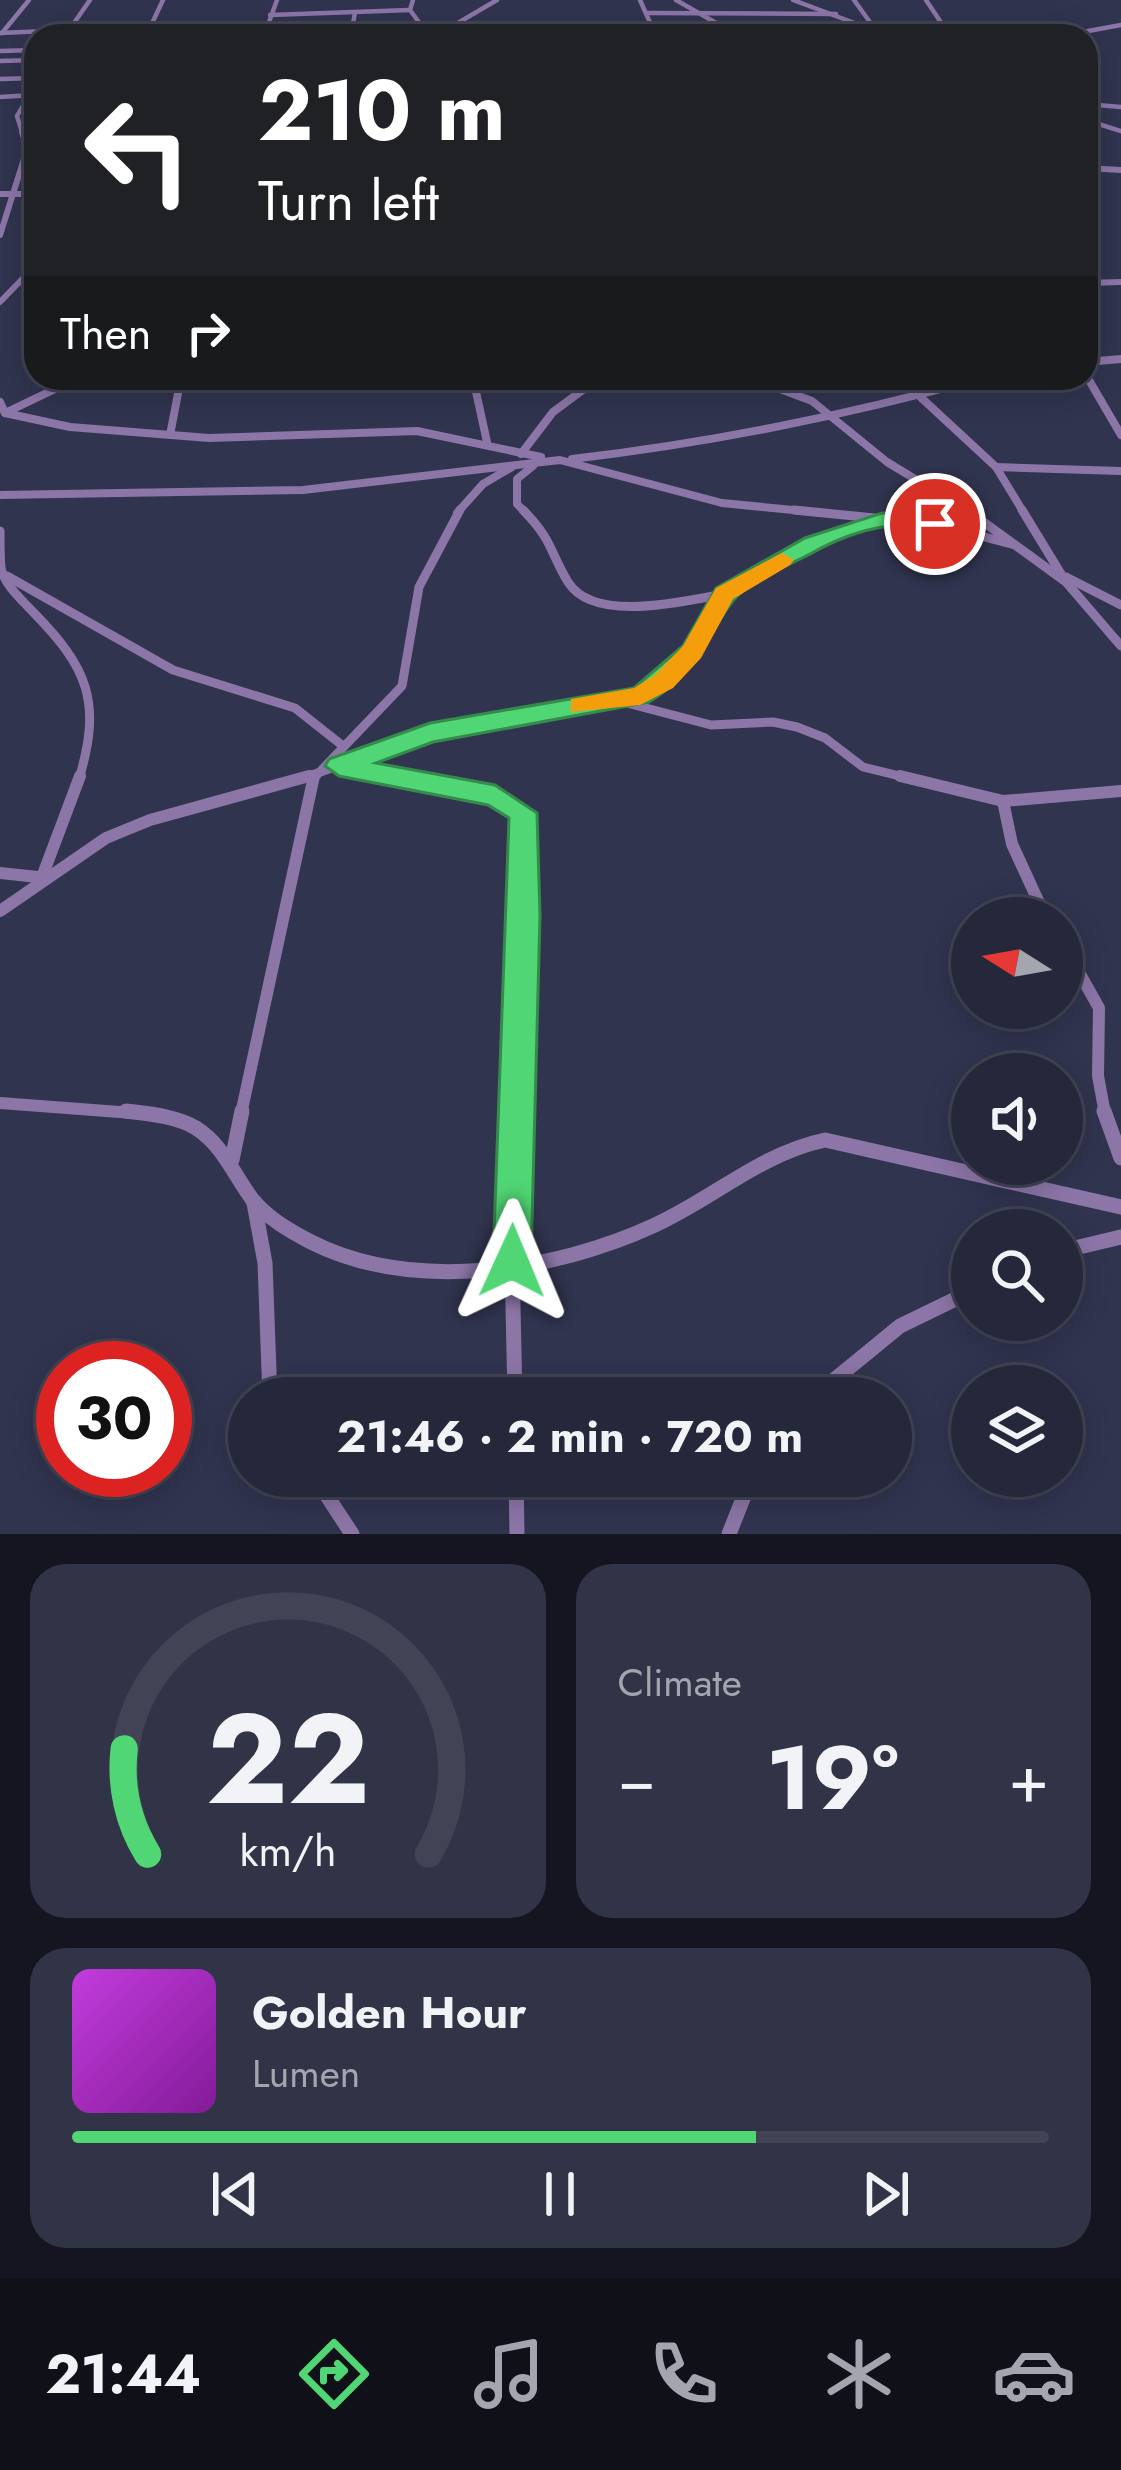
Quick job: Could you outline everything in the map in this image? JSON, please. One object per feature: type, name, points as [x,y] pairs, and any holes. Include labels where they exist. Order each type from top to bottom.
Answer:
[{"type":"street","points":[[1,34],[29,0]]},
{"type":"street","points":[[267,24],[277,0]]},
{"type":"street","points":[[410,10],[413,0]]},
{"type":"street","points":[[459,24],[497,0]]},
{"type":"street","points":[[640,0],[651,24]]},
{"type":"street","points":[[676,0],[720,24]]},
{"type":"street","points":[[793,0],[864,24]]},
{"type":"street","points":[[818,0],[855,21]]},
{"type":"street","points":[[270,15],[410,10]]},
{"type":"street","points":[[410,10],[421,24]]},
{"type":"street","points":[[353,24],[355,12]]},
{"type":"street","points":[[646,13],[836,14]]},
{"type":"street","points":[[17,116],[24,106]]},
{"type":"street","points":[[0,117],[17,116]]},
{"type":"street","points":[[17,116],[24,139]]},
{"type":"street","points":[[0,235],[24,166]]},
{"type":"street","points":[[0,194],[24,194]]},
{"type":"street","points":[[0,302],[24,277]]},
{"type":"street","points":[[3,414],[52,390]]},
{"type":"street","points":[[170,435],[179,390]]},
{"type":"street","points":[[476,390],[487,442]]},
{"type":"street","points":[[232,1160],[301,816],[315,772],[402,686],[419,587],[454,517],[483,484],[521,458],[553,412],[583,390]]},
{"type":"street","points":[[789,390],[887,462],[946,495],[1064,579],[1121,601]]},
{"type":"street","points":[[3,414],[70,427],[170,435],[331,438],[417,431],[487,442],[539,462],[724,441],[833,419],[925,390]]},
{"type":"street","points":[[1095,390],[1121,435]]},
{"type":"street","points":[[916,392],[996,467],[1064,579],[1121,646]]},
{"type":"street","points":[[0,402],[3,414]]},
{"type":"street","points":[[0,496],[302,490],[521,458],[560,460],[722,503],[935,524],[1015,545]]},
{"type":"street","points":[[539,462],[517,479],[517,504],[549,536],[570,586],[584,597],[651,609],[724,594],[813,543],[946,495]]},
{"type":"street","points":[[996,467],[1121,472]]},
{"type":"street","points":[[0,534],[4,574],[78,662],[89,682],[81,769],[46,878]]},
{"type":"street","points":[[4,574],[173,670],[295,707],[344,746]]},
{"type":"street","points":[[0,911],[106,838],[150,820],[270,790],[430,733],[620,700],[664,681],[692,652],[724,594]]},
{"type":"street","points":[[620,700],[710,725],[773,722],[797,728],[825,738],[863,767],[1003,801],[1121,791]]},
{"type":"street","points":[[339,766],[495,796],[523,813],[525,916],[512,1261],[514,1377]]},
{"type":"street","points":[[1003,801],[1012,844],[1036,897]]},
{"type":"street","points":[[0,873],[46,878]]},
{"type":"street","points":[[1083,979],[1099,1008],[1098,1076],[1106,1121],[1121,1158]]},
{"type":"street","points":[[0,1103],[154,1110],[193,1125],[232,1160],[254,1203],[265,1263],[269,1377]]},
{"type":"street","points":[[254,1203],[321,1247],[374,1266],[408,1270],[512,1261],[582,1248],[655,1226],[779,1151],[825,1140],[890,1150],[1121,1207]]},
{"type":"street","points":[[1083,1246],[1121,1238]]},
{"type":"street","points":[[838,1377],[900,1326],[951,1301]]},
{"type":"street","points":[[328,1497],[352,1534]]},
{"type":"street","points":[[516,1497],[517,1534]]},
{"type":"street","points":[[729,1534],[744,1497]]},
{"type":"slow traffic","points":[[580,705],[640,696],[664,681],[692,652],[724,594],[782,560]]},
{"type":"route","points":[[512,1261],[525,916],[523,813],[495,796],[339,766],[430,733],[640,696],[664,681],[692,652],[724,594],[751,577],[813,543],[882,520],[935,524]]}]
